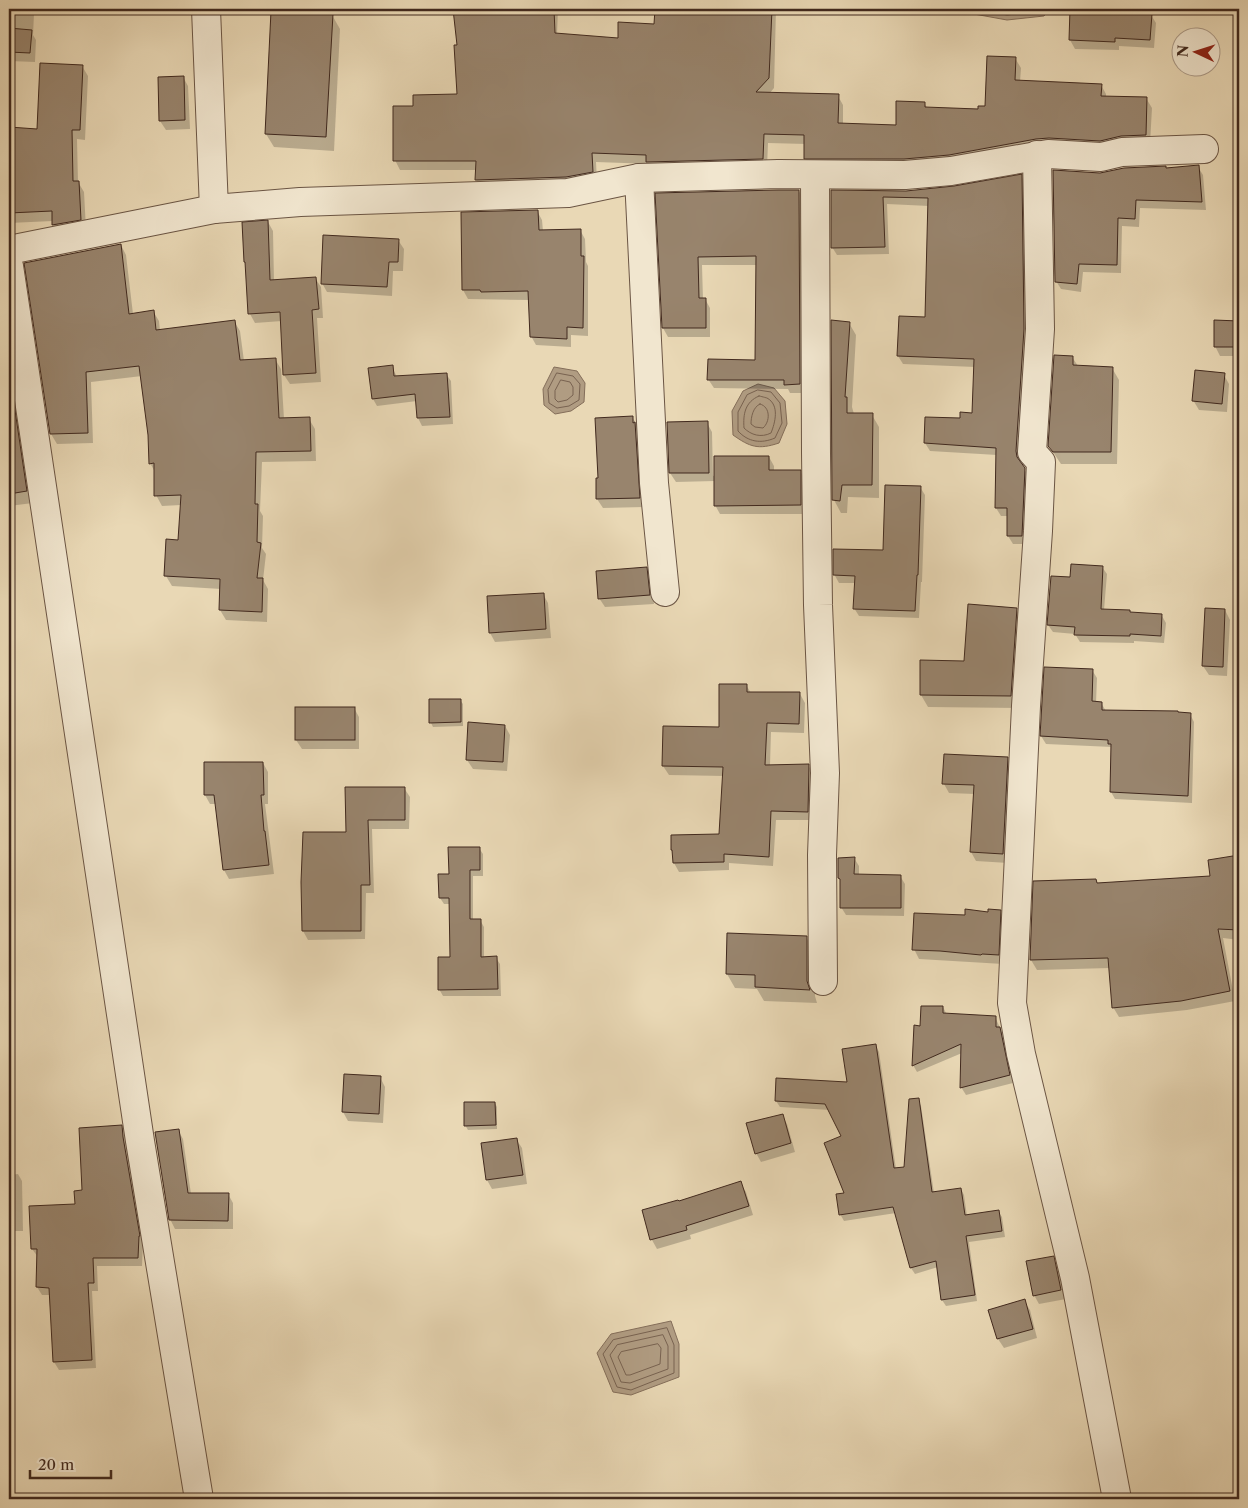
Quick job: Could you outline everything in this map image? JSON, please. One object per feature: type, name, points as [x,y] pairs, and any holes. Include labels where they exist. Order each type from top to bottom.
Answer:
[{"type":"street","points":[[206,9],[214,209]]},
{"type":"street","points":[[9,250],[214,209],[300,202],[568,193],[639,178],[778,174],[905,175],[951,171],[1048,154],[1101,157],[1122,152],[1204,150]]},
{"type":"street","points":[[1037,155],[1040,329],[1032,452],[1041,462],[1026,706],[1012,1003],[1021,1054],[1075,1278],[1117,1499]]},
{"type":"street","points":[[815,175],[818,605],[825,773],[822,855],[823,981]]},
{"type":"street","points":[[639,178],[654,483],[665,592]]},
{"type":"street","points":[[9,266],[140,1141],[199,1499]]},
{"type":"water","points":[[963,9],[1050,9],[1044,16],[1007,20],[963,12]]},
{"type":"water","points":[[554,367],[577,371],[585,383],[584,402],[571,411],[555,414],[544,405],[543,389]]},
{"type":"water","points":[[758,384],[774,388],[785,401],[787,424],[779,443],[760,447],[749,445],[733,435],[732,411],[743,391]]},
{"type":"water","points":[[671,1321],[679,1344],[679,1377],[631,1395],[613,1392],[597,1353],[611,1334]]},
{"type":"building","points":[[453,9],[554,9],[555,33],[618,38],[618,22],[654,24],[655,9],[772,9],[769,78],[756,92],[839,94],[838,123],[896,125],[896,101],[925,102],[925,107],[978,109],[978,106],[985,106],[987,56],[1016,57],[1015,80],[1102,84],[1101,96],[1147,97],[1146,135],[1121,136],[1100,141],[1036,139],[949,155],[904,159],[804,159],[804,135],[764,134],[763,159],[646,162],[646,155],[592,153],[593,172],[566,177],[475,180],[476,161],[393,161],[393,106],[413,106],[413,95],[457,94],[454,45],[457,45]]},
{"type":"building","points":[[1070,9],[1116,9],[1116,11],[1152,14],[1150,40],[1115,38],[1115,42],[1069,40]]},
{"type":"building","points":[[271,11],[333,14],[326,137],[265,134]]},
{"type":"building","points":[[9,28],[32,30],[30,53],[9,52]]},
{"type":"building","points":[[40,63],[83,65],[80,130],[72,130],[73,181],[79,181],[81,220],[52,225],[52,211],[9,213],[9,127],[37,129]]},
{"type":"building","points":[[184,76],[185,120],[159,121],[158,77]]},
{"type":"building","points":[[1199,165],[1202,202],[1136,200],[1135,219],[1118,218],[1117,265],[1079,264],[1077,284],[1055,282],[1053,170],[1100,173],[1124,168],[1166,166],[1166,168]]},
{"type":"building","points":[[1022,174],[1024,329],[1016,451],[1017,457],[1025,468],[1022,536],[1007,536],[1007,508],[995,508],[996,448],[924,443],[925,417],[960,418],[960,412],[972,413],[974,359],[897,356],[899,316],[925,317],[928,198],[883,197],[885,247],[831,248],[831,190],[906,191],[954,186]]},
{"type":"building","points":[[799,190],[800,384],[784,385],[784,380],[707,380],[708,359],[755,360],[756,256],[698,257],[699,298],[706,298],[706,328],[662,328],[655,193]]},
{"type":"building","points":[[538,210],[539,230],[581,229],[581,256],[584,256],[583,328],[567,327],[567,339],[530,337],[528,291],[481,292],[480,290],[462,290],[461,212]]},
{"type":"building","points":[[268,220],[270,280],[316,277],[319,309],[312,310],[316,373],[283,375],[280,312],[248,314],[242,222]]},
{"type":"building","points":[[323,235],[399,239],[398,262],[389,262],[387,287],[321,284]]},
{"type":"building","points":[[121,244],[129,314],[154,310],[156,330],[235,320],[240,360],[276,358],[279,418],[310,417],[311,451],[256,452],[255,504],[258,504],[257,542],[261,543],[257,578],[263,578],[262,612],[219,610],[220,579],[164,576],[166,539],[178,540],[181,495],[154,496],[154,463],[149,464],[148,435],[139,366],[86,372],[88,433],[50,434],[24,263]]},
{"type":"building","points":[[831,320],[850,322],[845,397],[847,397],[847,413],[873,413],[872,485],[842,485],[840,501],[832,500]]},
{"type":"building","points":[[1214,320],[1239,321],[1239,347],[1214,347]]},
{"type":"building","points":[[1054,355],[1073,356],[1073,365],[1113,367],[1111,452],[1053,452],[1048,446]]},
{"type":"building","points":[[393,365],[394,376],[447,373],[450,417],[417,418],[415,394],[372,399],[368,368]]},
{"type":"building","points":[[9,370],[27,491],[9,494]]},
{"type":"building","points":[[1195,370],[1225,373],[1222,404],[1192,401]]},
{"type":"building","points":[[633,416],[640,498],[596,499],[596,478],[598,478],[595,418]]},
{"type":"building","points":[[708,421],[709,473],[669,473],[667,422]]},
{"type":"building","points":[[714,456],[769,456],[769,470],[801,470],[801,505],[714,506]]},
{"type":"building","points":[[885,485],[921,486],[915,611],[853,609],[855,576],[833,575],[833,549],[883,550]]},
{"type":"building","points":[[1071,564],[1103,566],[1101,609],[1162,614],[1161,636],[1130,634],[1130,636],[1074,635],[1075,627],[1047,625],[1051,576],[1070,577]]},
{"type":"building","points":[[647,567],[650,595],[598,599],[596,571]]},
{"type":"building","points":[[544,593],[546,629],[489,633],[487,596]]},
{"type":"building","points":[[968,604],[1017,608],[1011,696],[920,695],[920,660],[964,661]]},
{"type":"building","points":[[1205,608],[1225,609],[1223,667],[1202,666]]},
{"type":"building","points":[[1044,667],[1093,669],[1092,701],[1102,702],[1102,710],[1178,711],[1191,713],[1188,796],[1110,792],[1111,744],[1108,744],[1108,740],[1040,736]]},
{"type":"building","points":[[719,684],[747,684],[747,692],[800,692],[799,724],[767,723],[765,765],[809,764],[808,812],[771,811],[769,857],[724,854],[724,862],[673,863],[671,835],[719,834],[723,767],[662,766],[663,726],[719,727]]},
{"type":"building","points":[[429,699],[461,699],[461,722],[429,723]]},
{"type":"building","points":[[295,707],[355,707],[355,740],[295,740]]},
{"type":"building","points":[[468,722],[505,725],[503,762],[466,760]]},
{"type":"building","points":[[944,754],[1008,757],[1003,854],[970,852],[974,785],[942,784]]},
{"type":"building","points":[[204,762],[263,762],[264,795],[261,795],[269,865],[223,870],[214,795],[204,795]]},
{"type":"building","points":[[345,787],[405,787],[405,820],[368,820],[370,885],[361,885],[361,931],[302,931],[303,832],[346,832]]},
{"type":"building","points":[[448,847],[480,847],[480,870],[470,870],[470,919],[481,919],[481,957],[497,956],[498,989],[438,990],[438,957],[450,957],[449,898],[439,898],[438,874],[449,874]]},
{"type":"building","points":[[1239,855],[1239,930],[1218,929],[1230,991],[1181,1001],[1112,1008],[1108,958],[1030,960],[1033,881],[1096,879],[1097,883],[1210,876],[1208,860]]},
{"type":"building","points":[[855,857],[854,874],[901,875],[901,908],[840,908],[838,858]]},
{"type":"building","points":[[965,909],[988,912],[988,909],[1001,910],[999,955],[912,950],[914,913],[965,915]]},
{"type":"building","points":[[727,933],[807,936],[807,981],[810,990],[755,987],[755,975],[726,974]]},
{"type":"building","points":[[921,1006],[943,1006],[943,1013],[996,1016],[996,1027],[1000,1027],[1010,1075],[960,1088],[961,1044],[912,1066],[914,1025],[920,1026]]},
{"type":"building","points":[[876,1044],[894,1168],[904,1167],[909,1099],[919,1098],[932,1192],[961,1188],[965,1215],[999,1210],[1002,1231],[966,1236],[975,1295],[941,1300],[936,1261],[910,1268],[893,1207],[839,1215],[836,1194],[844,1193],[824,1143],[841,1136],[825,1104],[775,1101],[776,1078],[847,1082],[842,1049]]},
{"type":"building","points":[[344,1074],[381,1076],[379,1114],[342,1112]]},
{"type":"building","points":[[464,1102],[495,1102],[496,1125],[464,1126]]},
{"type":"building","points":[[783,1114],[791,1143],[755,1154],[746,1123]]},
{"type":"building","points":[[122,1125],[140,1236],[138,1258],[93,1258],[94,1283],[88,1283],[92,1360],[53,1362],[49,1288],[36,1287],[37,1249],[31,1249],[29,1206],[75,1204],[74,1191],[82,1190],[79,1128]]},
{"type":"building","points":[[179,1129],[188,1193],[229,1193],[228,1221],[169,1220],[155,1132]]},
{"type":"building","points":[[517,1138],[523,1175],[486,1180],[481,1143]]},
{"type":"building","points":[[741,1181],[749,1206],[686,1226],[687,1230],[650,1240],[642,1210],[679,1201]]},
{"type":"building","points":[[1054,1256],[1061,1290],[1033,1296],[1026,1261]]},
{"type":"building","points":[[1025,1299],[1033,1329],[997,1339],[988,1310]]}]
